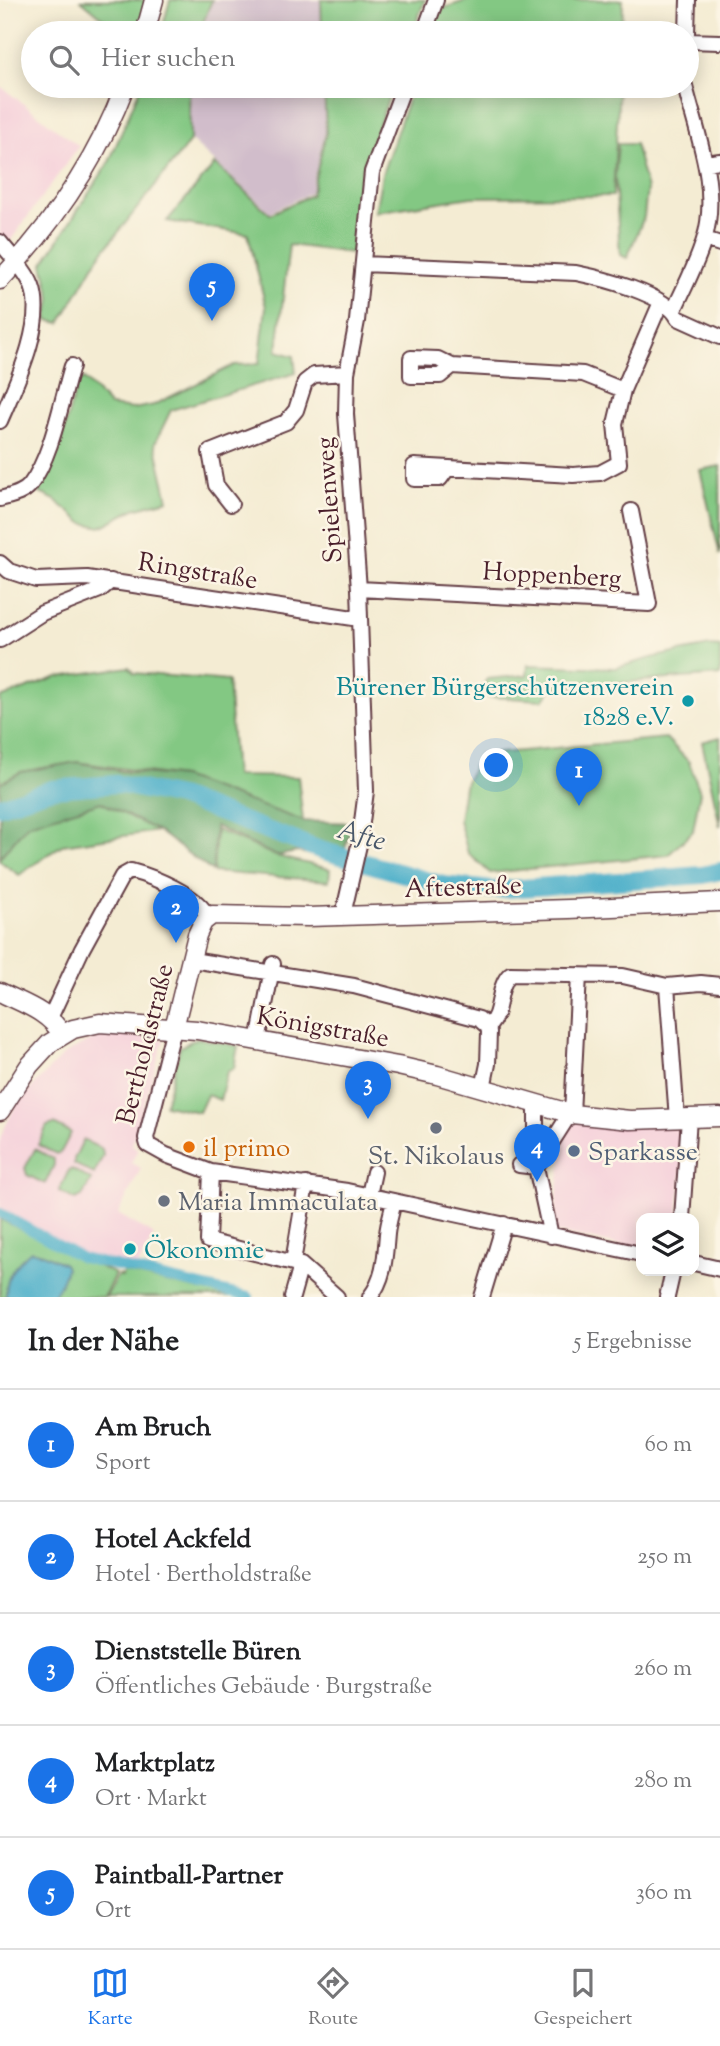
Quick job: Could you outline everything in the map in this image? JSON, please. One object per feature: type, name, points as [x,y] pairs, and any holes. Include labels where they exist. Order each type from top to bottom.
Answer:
[{"type":"main road","points":[[148,21],[154,0]]},
{"type":"main road","points":[[0,280],[58,209],[93,155],[119,98]]},
{"type":"main road","name":"Aftestraße","points":[[208,917],[219,914],[308,917],[556,910],[720,902]]},
{"type":"main road","name":"Bertholdstraße","points":[[174,1028],[200,928],[208,917]]},
{"type":"main road","points":[[0,992],[50,1018],[62,1034],[40,1053],[0,1111]]},
{"type":"main road","name":"Königstraße","points":[[62,1034],[92,1023],[174,1028],[398,1066],[572,1114],[630,1120],[720,1117]]},
{"type":"street","points":[[428,21],[436,0]]},
{"type":"street","points":[[687,21],[688,0]]},
{"type":"street","points":[[699,41],[720,42]]},
{"type":"street","name":"Spielenweg","points":[[345,916],[366,791],[359,589],[346,414],[347,373],[357,321],[372,172],[400,98]]},
{"type":"street","points":[[674,310],[705,239],[713,162],[689,98]]},
{"type":"street","points":[[705,239],[720,244]]},
{"type":"street","points":[[0,242],[31,283],[36,297],[36,312],[21,365],[0,421]]},
{"type":"street","points":[[363,264],[576,273],[599,277],[661,302],[674,310],[678,318],[720,337]]},
{"type":"street","points":[[448,468],[573,475],[600,473],[619,463],[615,424],[623,390],[661,302]]},
{"type":"street","points":[[0,499],[18,494],[29,487],[46,453],[72,366]]},
{"type":"street","points":[[453,366],[583,374],[623,390]]},
{"type":"street","points":[[231,504],[216,485],[210,452],[286,422],[296,410],[305,382],[313,375],[347,373]]},
{"type":"street","name":"Hoppenberg","points":[[359,589],[649,604],[631,511]]},
{"type":"street","points":[[0,563],[9,571],[36,580],[87,578],[111,581]]},
{"type":"street","name":"Ringstraße","points":[[0,640],[41,613],[100,590],[111,581],[360,619]]},
{"type":"street","points":[[50,1018],[82,949],[122,876],[131,871],[148,875],[196,901],[208,917]]},
{"type":"street","points":[[192,960],[273,968],[354,986],[452,1010],[479,1019],[488,1027]]},
{"type":"street","points":[[258,1041],[273,968]]},
{"type":"street","points":[[483,1088],[488,1064],[488,1027],[495,1018],[504,981],[510,974],[623,976],[667,986],[701,983],[720,985]]},
{"type":"street","points":[[536,1167],[566,1119],[572,1114],[579,975]]},
{"type":"street","points":[[667,986],[683,1119],[682,1213]]},
{"type":"street","name":"Bertholdstraße","points":[[174,1028],[146,1138],[148,1145],[166,1155],[211,1172]]},
{"type":"street","points":[[536,1105],[536,1167],[551,1236]]},
{"type":"street","points":[[519,1165],[536,1167]]},
{"type":"street","points":[[337,1297],[298,1265],[208,1241],[211,1172],[369,1195],[636,1253]]},
{"type":"street","points":[[369,1195],[374,1172]]},
{"type":"street","points":[[292,1297],[306,1184]]},
{"type":"street","points":[[370,1297],[377,1288],[384,1266],[394,1201]]},
{"type":"street","points":[[482,1297],[504,1224]]},
{"type":"street","points":[[699,1264],[720,1269]]},
{"type":"street","points":[[298,1265],[322,1297]]},
{"type":"street","points":[[667,1297],[672,1276]]},
{"type":"shaded area","points":[[213,0],[321,0],[322,21],[205,21]]},
{"type":"shaded area","points":[[0,86],[79,146],[0,255]]},
{"type":"shaded area","points":[[189,98],[324,98],[325,133],[310,193],[270,212],[190,140]]},
{"type":"shaded area","points":[[104,1033],[164,1039],[132,1145],[138,1149],[131,1163],[141,1168],[118,1214],[154,1235],[137,1268],[85,1256],[0,1210],[0,1138],[16,1104],[63,1055]]},
{"type":"shaded area","points":[[566,1120],[685,1126],[678,1213],[636,1213],[636,1248],[553,1232]]},
{"type":"green space","points":[[81,0],[147,0],[141,21],[106,21]]},
{"type":"green space","points":[[170,0],[212,0],[204,21],[164,21]]},
{"type":"green space","points":[[321,0],[425,0],[417,21],[322,21]]},
{"type":"green space","points":[[468,0],[623,0],[622,21],[436,21],[441,9]]},
{"type":"green space","points":[[136,98],[189,98],[190,141],[98,258],[60,323],[47,320],[51,298],[43,264],[109,162]]},
{"type":"green space","points":[[325,98],[389,98],[362,171],[352,253],[289,245],[277,351],[294,356],[296,373],[171,410],[155,443],[168,500],[134,509],[101,527],[83,523],[55,500],[36,491],[57,453],[78,382],[84,379],[110,406],[133,409],[154,405],[234,365],[259,364],[266,307],[248,234],[167,221],[215,164],[270,214],[311,195],[326,133]]},
{"type":"green space","points":[[409,98],[618,98],[613,196],[471,197],[375,212],[382,174]]},
{"type":"green space","points":[[618,144],[635,144],[647,189],[644,217],[627,258],[620,255],[615,177]]},
{"type":"green space","points":[[720,466],[720,555],[700,470]]},
{"type":"green space","points":[[710,646],[720,647],[720,675],[552,688],[543,700],[488,697],[483,685],[487,679],[527,675],[528,665],[615,668]]},
{"type":"green space","points":[[129,667],[134,673],[228,681],[235,776],[298,777],[303,821],[182,777],[77,762],[21,772],[0,783],[0,698],[58,677]]},
{"type":"green space","points":[[720,737],[720,826],[702,742]]},
{"type":"green space","points":[[666,738],[689,762],[700,792],[693,831],[668,855],[490,873],[468,853],[459,820],[464,786],[479,755]]},
{"type":"green space","points":[[77,762],[122,771],[182,777],[303,821],[352,823],[342,860],[298,852],[276,856],[215,826],[213,872],[158,831],[101,802],[28,824],[0,857],[0,783],[21,772]]},
{"type":"green space","points":[[101,802],[158,831],[62,845],[19,875],[0,861],[0,857],[28,824]]},
{"type":"green space","points":[[216,830],[276,856],[330,869],[329,881],[213,872]]},
{"type":"green space","points":[[197,1038],[238,1046],[234,1068],[227,1072],[220,1100],[207,1095],[199,1112],[165,1105],[180,1047]]},
{"type":"green space","points":[[54,1124],[71,1133],[61,1152],[56,1154],[38,1145],[47,1126]]},
{"type":"green space","points":[[83,1140],[102,1149],[103,1156],[94,1174],[74,1164]]},
{"type":"green space","points":[[35,1149],[54,1159],[45,1184],[27,1175],[25,1168]]},
{"type":"green space","points":[[72,1169],[91,1180],[82,1197],[75,1200],[59,1191]]},
{"type":"green space","points":[[0,1219],[115,1274],[104,1297],[0,1297]]},
{"type":"green space","points":[[123,1272],[232,1297],[106,1297],[118,1275],[122,1277]]},
{"type":"water","points":[[31,1251],[64,1264],[66,1269],[60,1285],[53,1297],[6,1297],[7,1282],[12,1271]]},
{"type":"waterway","name":"Afte","points":[[0,806],[52,789],[117,784],[179,797],[320,850],[443,885],[493,890],[703,875],[720,871]]},
{"type":"waterway","points":[[0,1213],[82,1258],[249,1297]]},
{"type":"place","name":"Paintball-Partner","points":[[212,321]]},
{"type":"place","name":"Bürener Bürgerschützenverein 1828 e.V.","points":[[688,701]]},
{"type":"place","name":"Am Bruch","points":[[579,806]]},
{"type":"place","name":"Hotel Ackfeld","points":[[176,943]]},
{"type":"place","name":"Dienststelle Büren","points":[[368,1119]]},
{"type":"place","name":"St. Nikolaus","points":[[436,1128]]},
{"type":"place","name":"il primo","points":[[189,1147]]},
{"type":"place","name":"Sparkasse","points":[[574,1151]]},
{"type":"place","name":"Marktplatz","points":[[537,1182]]},
{"type":"place","name":"Maria Immaculata","points":[[164,1201]]},
{"type":"place","name":"Ökonomie","points":[[130,1249]]}]
